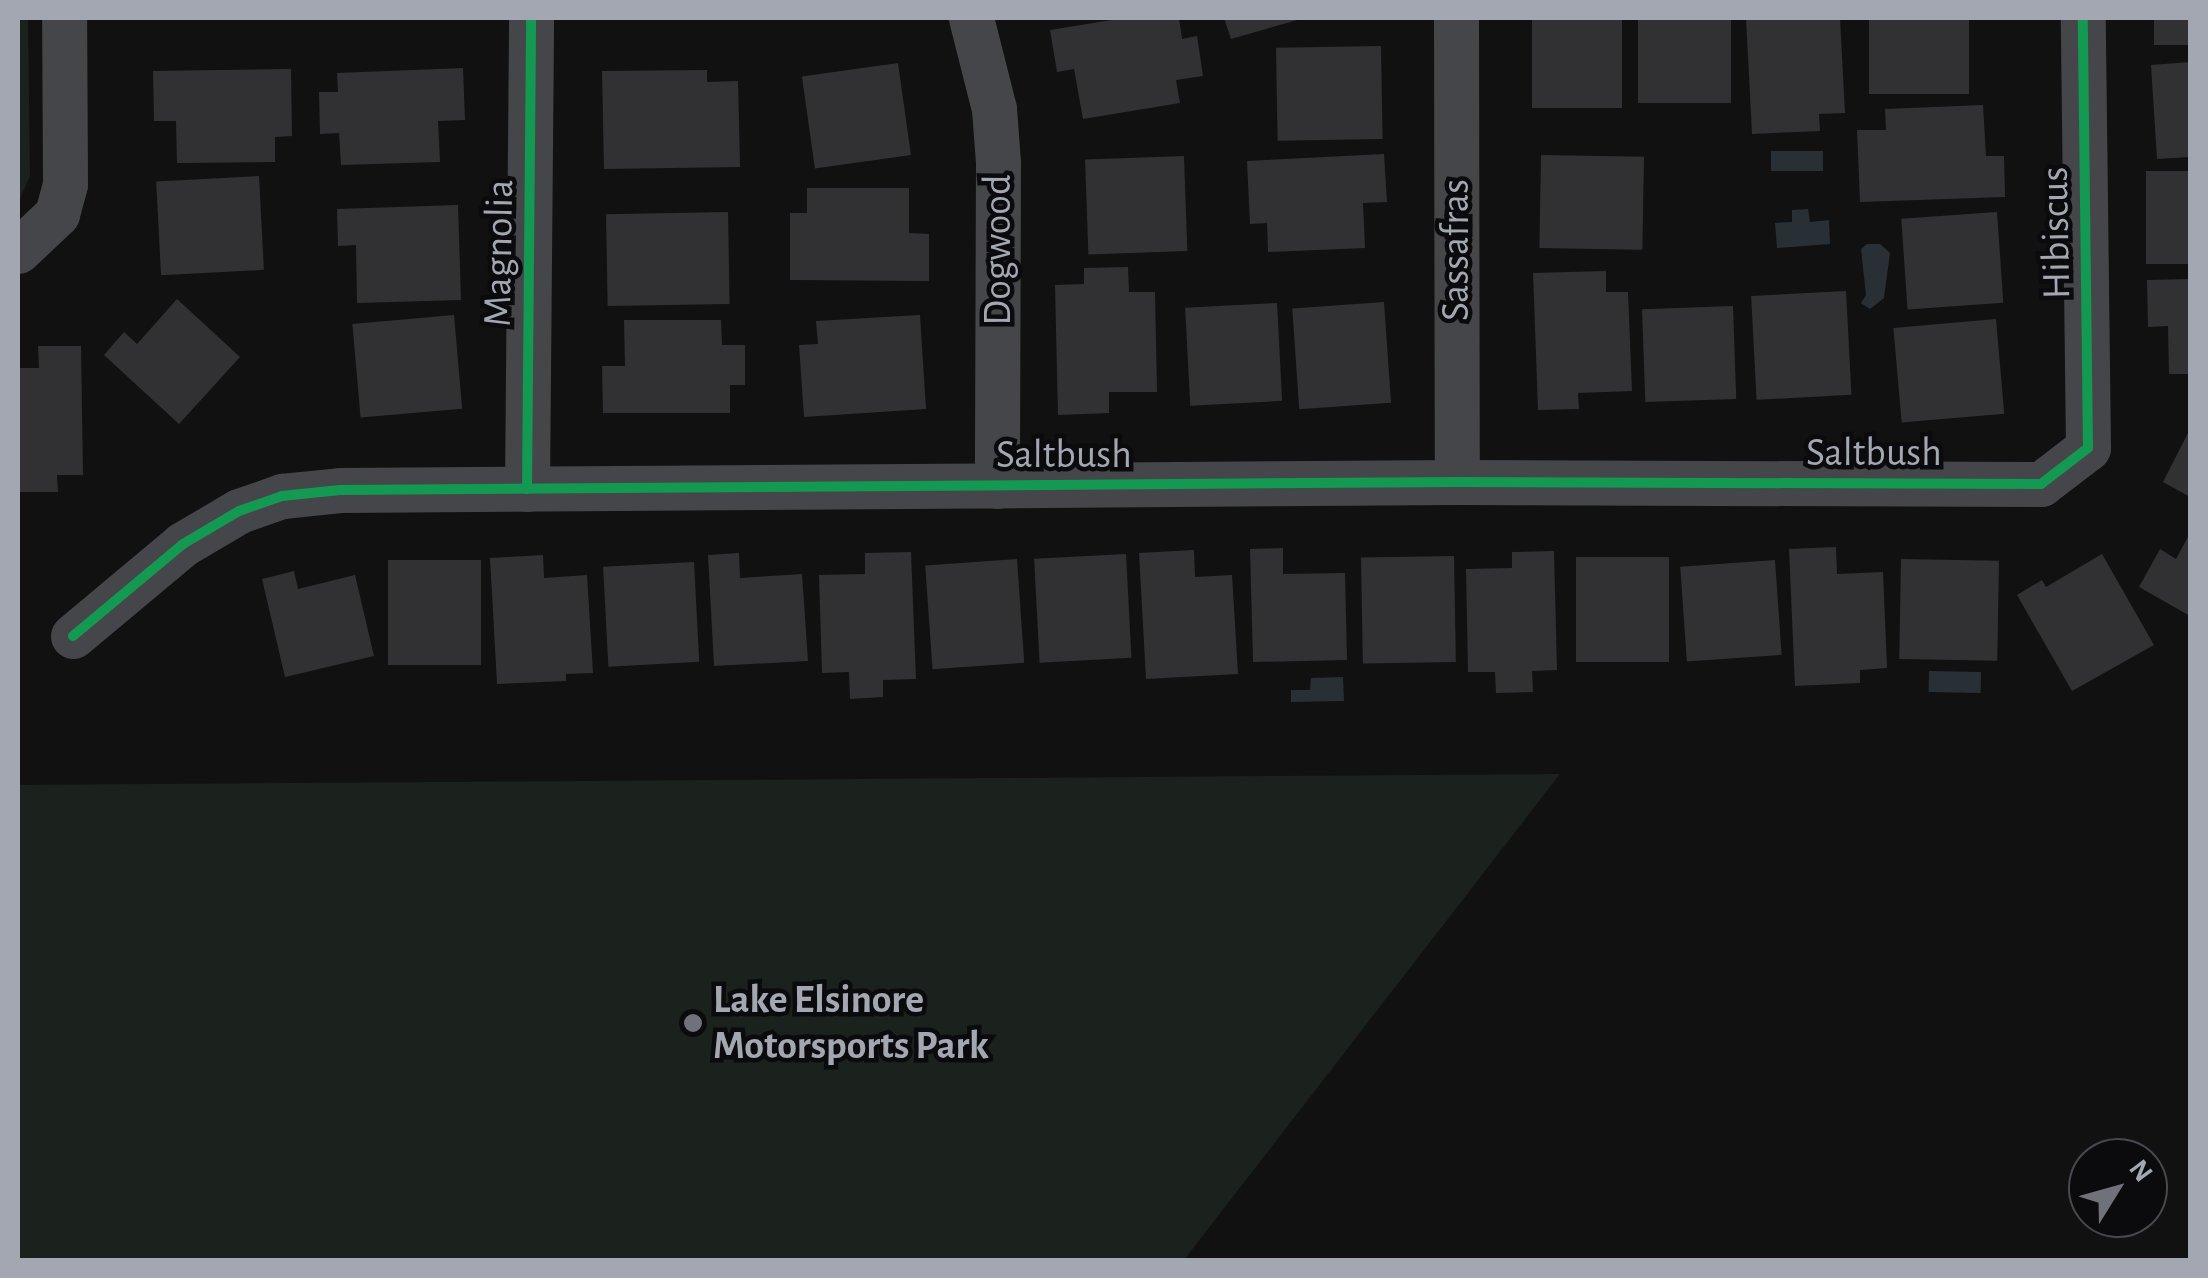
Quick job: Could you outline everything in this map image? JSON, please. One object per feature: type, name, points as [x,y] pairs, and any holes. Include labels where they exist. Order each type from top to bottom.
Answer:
[{"type":"street","points":[[18,251],[56,214],[65,184],[64,18]]},
{"type":"street","name":"Magnolia","points":[[527,489],[532,18]]},
{"type":"street","name":"Dogwood","points":[[970,18],[994,109],[998,162],[997,486]]},
{"type":"street","name":"Sassafras","points":[[1456,18],[1457,482]]},
{"type":"street","name":"Hibiscus","points":[[2083,18],[2088,448]]},
{"type":"street","name":"Saltbush","points":[[73,636],[183,544],[239,511],[282,496],[340,490],[1457,482],[2041,484],[2088,448]]},
{"type":"shaded area","points":[[18,18],[28,18],[30,176],[18,203]]},
{"type":"shaded area","points":[[1771,151],[1823,151],[1823,171],[1771,171]]},
{"type":"shaded area","points":[[1808,209],[1810,222],[1829,220],[1830,244],[1777,248],[1775,223],[1792,222],[1792,210]]},
{"type":"shaded area","points":[[1867,244],[1880,244],[1890,253],[1884,298],[1870,309],[1861,303],[1866,295],[1861,249]]},
{"type":"shaded area","points":[[1929,671],[1981,672],[1981,693],[1929,692]]},
{"type":"shaded area","points":[[1343,677],[1344,701],[1291,702],[1291,690],[1310,690],[1311,678]]},
{"type":"shaded area","name":"Lake Elsinore Motorsports Park","points":[[1560,774],[1184,1260],[18,1260],[18,785]]},
{"type":"building","points":[[1124,18],[1179,18],[1182,39],[1197,36],[1203,76],[1176,80],[1180,103],[1083,119],[1074,69],[1057,72],[1050,30]]},
{"type":"building","points":[[1224,18],[1301,18],[1301,19],[1231,39]]},
{"type":"building","points":[[1532,18],[1622,18],[1622,108],[1532,108]]},
{"type":"building","points":[[1638,18],[1731,18],[1731,103],[1638,103]]},
{"type":"building","points":[[1746,18],[1840,18],[1845,113],[1819,114],[1820,131],[1752,134]]},
{"type":"building","points":[[1869,18],[1969,18],[1969,94],[1869,94]]},
{"type":"building","points":[[2154,18],[2190,18],[2190,45],[2154,45]]},
{"type":"building","points":[[1381,46],[1383,139],[1278,141],[1276,48]]},
{"type":"building","points":[[2190,62],[2190,157],[2157,159],[2151,65]]},
{"type":"building","points":[[898,63],[911,155],[815,169],[802,76]]},
{"type":"building","points":[[463,68],[465,120],[438,121],[440,162],[341,165],[339,133],[320,134],[319,92],[338,92],[337,73]]},
{"type":"building","points":[[291,69],[292,136],[275,137],[275,162],[177,163],[176,121],[154,121],[153,71]]},
{"type":"building","points":[[707,70],[707,82],[738,81],[740,167],[604,169],[602,71]]},
{"type":"building","points":[[1983,105],[1986,156],[2004,156],[2005,197],[1860,202],[1857,130],[1886,130],[1885,109]]},
{"type":"building","points":[[1384,154],[1387,202],[1363,203],[1365,248],[1268,252],[1267,223],[1250,224],[1247,161]]},
{"type":"building","points":[[1541,155],[1644,157],[1642,250],[1539,248]]},
{"type":"building","points":[[1184,156],[1187,251],[1088,254],[1085,159]]},
{"type":"building","points":[[2146,171],[2190,171],[2190,264],[2146,264]]},
{"type":"building","points":[[259,176],[264,270],[161,275],[156,181]]},
{"type":"building","points":[[807,188],[909,188],[909,233],[929,234],[929,281],[790,280],[790,213],[807,213]]},
{"type":"building","points":[[458,205],[461,300],[357,303],[356,245],[338,246],[337,209]]},
{"type":"building","points":[[728,212],[730,304],[608,306],[606,214]]},
{"type":"building","points":[[1997,212],[2003,303],[1908,309],[1901,219]]},
{"type":"building","points":[[1128,267],[1129,292],[1155,292],[1157,392],[1109,392],[1109,413],[1058,415],[1055,285],[1084,284],[1084,268]]},
{"type":"building","points":[[1606,271],[1606,292],[1628,292],[1632,391],[1578,393],[1579,409],[1538,410],[1533,273]]},
{"type":"building","points":[[2190,279],[2190,374],[2169,374],[2168,326],[2148,327],[2147,280]]},
{"type":"building","points":[[1846,291],[1851,395],[1757,400],[1751,296]]},
{"type":"building","points":[[177,299],[240,357],[179,424],[104,355],[124,332],[137,344]]},
{"type":"building","points":[[1384,302],[1391,403],[1299,409],[1292,308]]},
{"type":"building","points":[[1277,303],[1282,401],[1190,406],[1185,308]]},
{"type":"building","points":[[1733,306],[1736,399],[1645,402],[1642,309]]},
{"type":"building","points":[[454,315],[462,409],[361,418],[352,324]]},
{"type":"building","points":[[920,315],[926,409],[804,417],[799,345],[818,344],[816,321]]},
{"type":"building","points":[[1996,319],[2004,414],[1902,423],[1893,328]]},
{"type":"building","points":[[624,320],[721,320],[722,345],[745,345],[745,385],[730,385],[730,413],[603,413],[602,366],[625,366]]},
{"type":"building","points":[[38,346],[81,346],[83,475],[57,475],[58,492],[18,492],[18,368],[39,368]]},
{"type":"building","points":[[2190,429],[2190,497],[2163,482]]},
{"type":"building","points":[[2190,533],[2190,616],[2139,587],[2160,549],[2176,559]]},
{"type":"building","points":[[1836,547],[1837,574],[1883,572],[1887,668],[1860,670],[1860,683],[1795,686],[1789,549]]},
{"type":"building","points":[[1283,548],[1283,574],[1345,573],[1347,660],[1253,662],[1250,549]]},
{"type":"building","points":[[1194,550],[1195,577],[1232,575],[1238,674],[1146,679],[1139,553]]},
{"type":"building","points":[[1554,551],[1557,670],[1532,671],[1533,692],[1496,693],[1495,672],[1468,672],[1466,569],[1512,568],[1512,552]]},
{"type":"building","points":[[911,552],[916,679],[883,680],[883,697],[850,699],[849,672],[822,673],[819,575],[865,574],[865,553]]},
{"type":"building","points":[[739,553],[740,578],[802,574],[808,661],[714,666],[708,555]]},
{"type":"building","points":[[1126,554],[1131,658],[1040,663],[1034,559]]},
{"type":"building","points":[[2102,554],[2154,645],[2072,691],[2017,595],[2042,580],[2046,587]]},
{"type":"building","points":[[543,555],[544,578],[587,575],[593,673],[566,674],[566,681],[497,684],[490,558]]},
{"type":"building","points":[[1454,556],[1456,662],[1363,664],[1361,558]]},
{"type":"building","points":[[1576,557],[1669,557],[1669,662],[1576,662]]},
{"type":"building","points":[[1017,559],[1024,663],[932,669],[925,565]]},
{"type":"building","points":[[1901,559],[1999,561],[1997,661],[1899,659]]},
{"type":"building","points":[[388,560],[481,560],[481,665],[388,665]]},
{"type":"building","points":[[1775,560],[1782,655],[1687,661],[1680,567]]},
{"type":"building","points":[[694,562],[699,662],[608,667],[603,567]]},
{"type":"building","points":[[294,571],[298,589],[355,575],[374,656],[285,677],[262,579]]},
{"type":"cycle path","points":[[527,489],[531,18]]},
{"type":"cycle path","points":[[73,636],[183,544],[239,511],[282,496],[340,490],[1457,482],[2041,484],[2088,448],[2083,18]]},
{"type":"place","name":"Lake Elsinore Motorsports Park","points":[[693,1023]]}]
